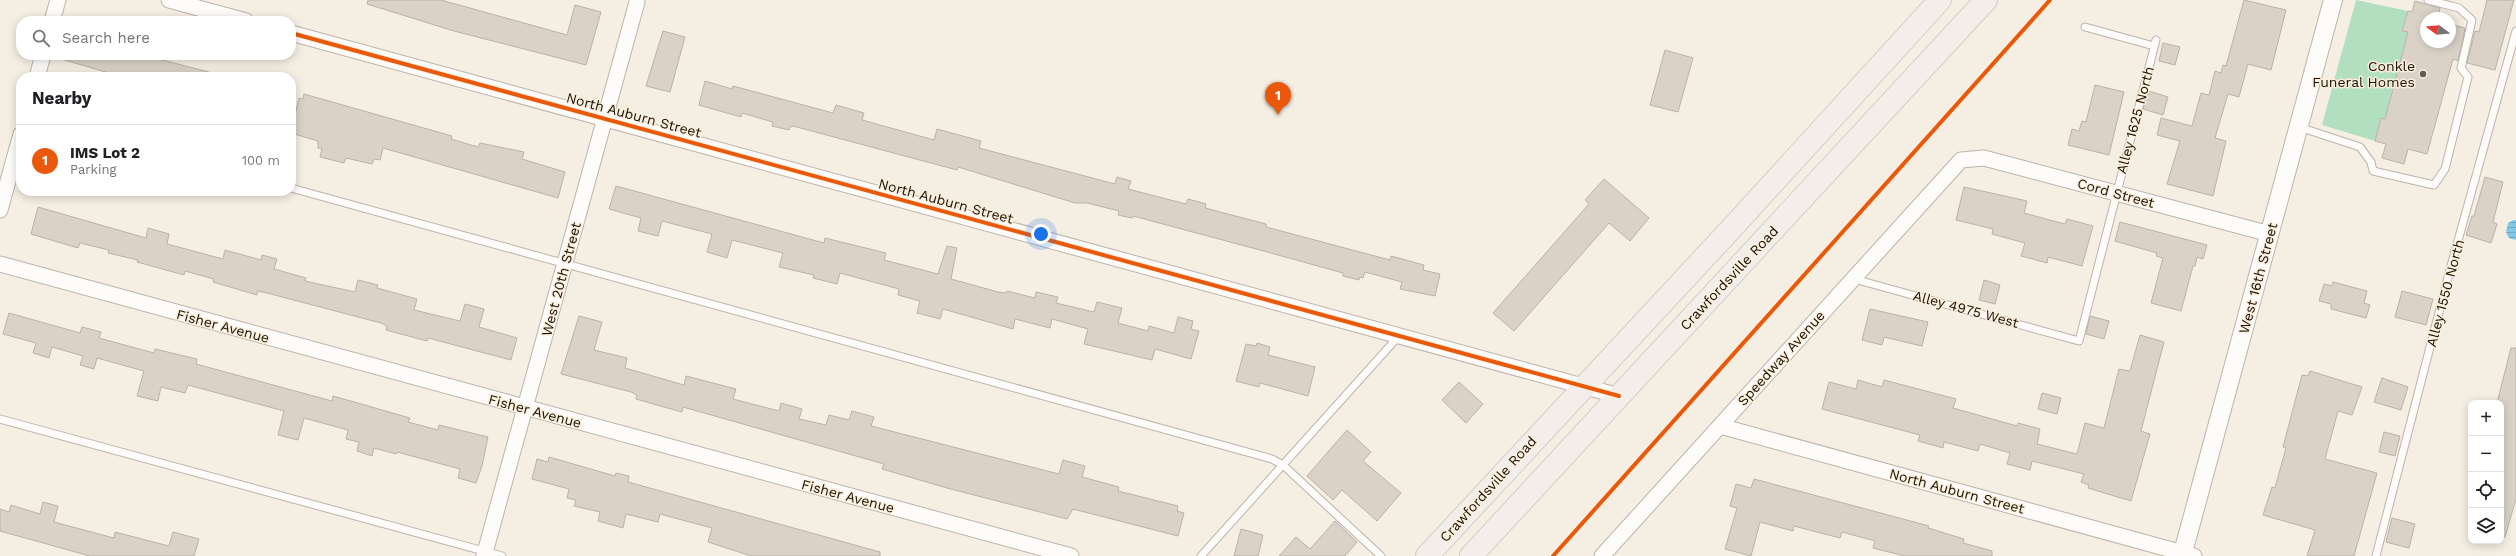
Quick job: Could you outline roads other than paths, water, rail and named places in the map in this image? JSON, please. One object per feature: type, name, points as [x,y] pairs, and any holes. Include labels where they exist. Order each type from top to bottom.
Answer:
[{"type":"main road","name":"Crawfordsville Road","points":[[1427,556],[1735,225],[1940,0]]},
{"type":"main road","name":"Crawfordsville Road","points":[[1471,556],[1986,0]]},
{"type":"street","points":[[53,16],[58,0]]},
{"type":"street","points":[[169,0],[228,16]]},
{"type":"street","name":"West 16th Street","points":[[2186,555],[2333,0]]},
{"type":"street","name":"West 20th Street","points":[[485,554],[637,2]]},
{"type":"street","name":"North Auburn Street","points":[[296,34],[1582,388],[1619,396]]},
{"type":"street","points":[[38,72],[42,60]]},
{"type":"street","points":[[0,210],[16,152]]},
{"type":"street","name":"Cord Street","points":[[1961,160],[1972,157],[1984,158],[2270,234]]},
{"type":"street","name":"Speedway Avenue","points":[[1602,556],[1961,160]]},
{"type":"street","name":"Fisher Avenue","points":[[0,264],[525,409],[1071,556]]},
{"type":"street","name":"North Auburn Street","points":[[1720,426],[2186,555]]},
{"type":"lane","points":[[2299,127],[2360,147],[2371,162],[2373,171],[2434,185],[2445,169],[2468,77],[2461,68],[2472,20],[2459,8],[2428,0]]},
{"type":"lane","name":"Alley 1625 North","points":[[2078,341],[2155,43],[2085,27]]},
{"type":"lane","name":"Alley 1550 North","points":[[2376,556],[2452,266],[2516,32]]},
{"type":"lane","points":[[296,189],[566,262],[1272,459],[1283,465],[1381,556]]},
{"type":"lane","name":"Alley 4975 West","points":[[1853,278],[2078,341]]},
{"type":"lane","points":[[1201,556],[1398,337]]},
{"type":"lane","points":[[0,419],[485,554],[502,556]]},
{"type":"water","points":[[2516,220],[2516,240],[2509,238],[2506,232],[2508,223]]},
{"type":"place","name":"Conkle Funeral Homes","points":[[2423,74]]},
{"type":"place","name":"IMS Lot 2","points":[[1278,115]]}]
